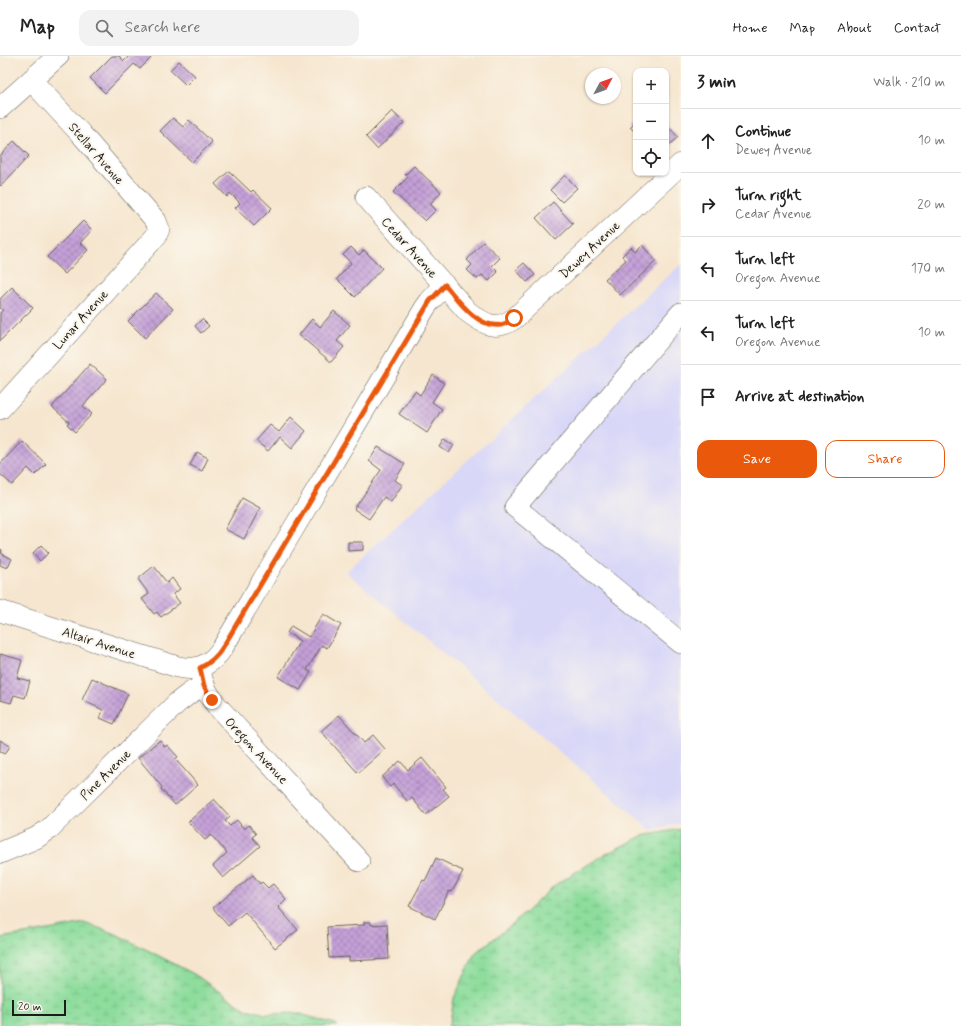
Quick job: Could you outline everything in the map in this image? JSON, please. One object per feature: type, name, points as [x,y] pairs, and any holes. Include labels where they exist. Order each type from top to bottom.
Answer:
[{"type":"street","points":[[0,108],[58,56]]},
{"type":"street","name":"Stellar Avenue","points":[[31,80],[81,134],[156,221],[159,228]]},
{"type":"street","name":"Dewey Avenue","points":[[492,325],[500,326],[508,323],[514,318],[681,164]]},
{"type":"street","name":"Cedar Avenue","points":[[366,197],[468,312],[484,323],[492,325]]},
{"type":"street","name":"Lunar Avenue","points":[[0,409],[156,236],[159,228]]},
{"type":"street","points":[[202,676],[207,664],[214,659],[223,647],[425,308],[445,285]]},
{"type":"street","points":[[681,313],[515,508],[681,643]]},
{"type":"street","name":"Altair Avenue","points":[[0,611],[178,667],[192,669],[202,676]]},
{"type":"street","name":"Pine Avenue","points":[[0,853],[36,838],[48,830],[177,703],[190,693],[202,676]]},
{"type":"street","name":"Oregon Avenue","points":[[202,676],[212,700],[218,708],[359,861]]},
{"type":"shaded area","points":[[681,264],[681,823],[651,830],[498,699],[346,572]]},
{"type":"green space","points":[[681,829],[681,1026],[448,1026],[454,998],[475,953],[512,925],[555,885],[602,856],[642,836]]},
{"type":"green space","points":[[84,923],[116,934],[194,974],[246,1009],[266,1014],[297,1013],[338,1026],[0,1026],[0,938]]},
{"type":"building","points":[[112,56],[119,56],[124,61],[129,56],[150,56],[151,58],[140,69],[134,64],[105,93],[90,78]]},
{"type":"building","points":[[179,61],[195,76],[186,85],[170,70]]},
{"type":"building","points":[[392,111],[404,123],[377,149],[366,137]]},
{"type":"building","points":[[173,118],[183,127],[189,120],[212,142],[192,162],[160,131]]},
{"type":"building","points":[[669,127],[678,137],[669,145]]},
{"type":"building","points":[[14,141],[29,156],[1,186],[0,156]]},
{"type":"building","points":[[414,166],[441,192],[430,204],[436,210],[425,221],[393,192],[408,177],[405,175]]},
{"type":"building","points":[[229,171],[251,192],[253,190],[272,208],[254,226],[235,208],[240,203],[230,193],[227,197],[215,184]]},
{"type":"building","points":[[565,175],[577,188],[562,202],[550,190]]},
{"type":"building","points":[[553,202],[573,224],[556,240],[536,218]]},
{"type":"building","points":[[83,221],[92,230],[80,243],[88,250],[65,274],[47,257]]},
{"type":"building","points":[[483,242],[500,258],[492,266],[498,272],[489,281],[482,275],[477,279],[467,270],[472,265],[467,260]]},
{"type":"building","points":[[642,245],[656,261],[620,295],[605,279],[626,260],[622,256],[631,247],[635,252]]},
{"type":"building","points":[[351,247],[359,255],[364,250],[382,268],[355,297],[337,279],[351,263],[343,255]]},
{"type":"building","points":[[524,263],[535,275],[527,282],[516,270]]},
{"type":"building","points":[[12,287],[33,308],[0,341],[0,313],[3,310],[0,308],[0,299]]},
{"type":"building","points":[[156,293],[173,309],[145,338],[128,321]]},
{"type":"building","points":[[334,311],[350,325],[337,341],[344,347],[331,362],[299,335],[312,319],[320,327]]},
{"type":"building","points":[[202,319],[209,326],[201,333],[195,326]]},
{"type":"building","points":[[90,364],[107,379],[83,406],[92,414],[75,432],[67,424],[69,422],[52,407]]},
{"type":"building","points":[[433,375],[444,383],[432,402],[442,409],[427,433],[399,414],[415,391],[420,395]]},
{"type":"building","points":[[291,417],[306,431],[292,448],[280,437],[268,451],[256,441],[270,425],[279,432]]},
{"type":"building","points":[[445,439],[454,445],[449,453],[440,447]]},
{"type":"building","points":[[22,441],[46,464],[35,475],[28,468],[12,485],[0,474],[0,464]]},
{"type":"building","points":[[378,447],[405,464],[395,480],[402,485],[391,502],[384,497],[369,519],[354,509],[381,470],[369,461]]},
{"type":"building","points":[[197,452],[208,458],[202,471],[190,465]]},
{"type":"building","points":[[242,498],[260,508],[244,539],[225,529]]},
{"type":"building","points":[[348,542],[363,542],[363,550],[348,551]]},
{"type":"building","points":[[41,545],[48,553],[40,561],[33,553]]},
{"type":"building","points":[[0,549],[2,550],[1,553],[12,559],[7,568],[0,565]]},
{"type":"building","points":[[154,566],[167,583],[172,578],[180,589],[173,594],[180,603],[161,617],[157,612],[154,614],[142,599],[149,594],[138,579]]},
{"type":"building","points":[[323,614],[341,625],[327,648],[322,645],[307,670],[311,672],[300,690],[278,677],[300,641],[287,633],[291,626],[309,637]]},
{"type":"building","points":[[0,654],[22,660],[17,678],[30,681],[25,698],[14,695],[11,703],[0,700]]},
{"type":"building","points":[[92,678],[128,694],[114,724],[100,718],[103,710],[82,700]]},
{"type":"building","points":[[339,715],[364,743],[373,735],[385,749],[358,773],[321,731]]},
{"type":"building","points":[[0,740],[10,746],[5,754],[0,751]]},
{"type":"building","points":[[160,740],[165,747],[167,745],[178,757],[175,759],[198,785],[175,805],[138,758]]},
{"type":"building","points":[[422,758],[446,787],[443,789],[449,796],[426,815],[412,798],[408,802],[393,784],[390,787],[382,777],[400,761],[408,770]]},
{"type":"building","points":[[214,799],[230,817],[225,821],[230,826],[237,820],[244,829],[249,825],[256,834],[252,837],[260,846],[223,878],[213,866],[227,853],[211,835],[205,840],[188,822]]},
{"type":"building","points":[[436,858],[463,871],[452,892],[449,891],[435,919],[409,906],[423,880],[425,881]]},
{"type":"building","points":[[253,875],[260,884],[262,882],[268,888],[273,884],[286,899],[278,907],[298,930],[275,948],[245,912],[228,926],[213,908]]},
{"type":"building","points":[[364,922],[371,922],[371,925],[387,924],[389,959],[349,961],[349,957],[329,958],[327,927],[364,925]]},
{"type":"route","points":[[212,700],[204,686],[200,668],[219,654],[430,301],[445,285],[468,312],[484,323],[500,326],[508,323],[514,318]]}]
